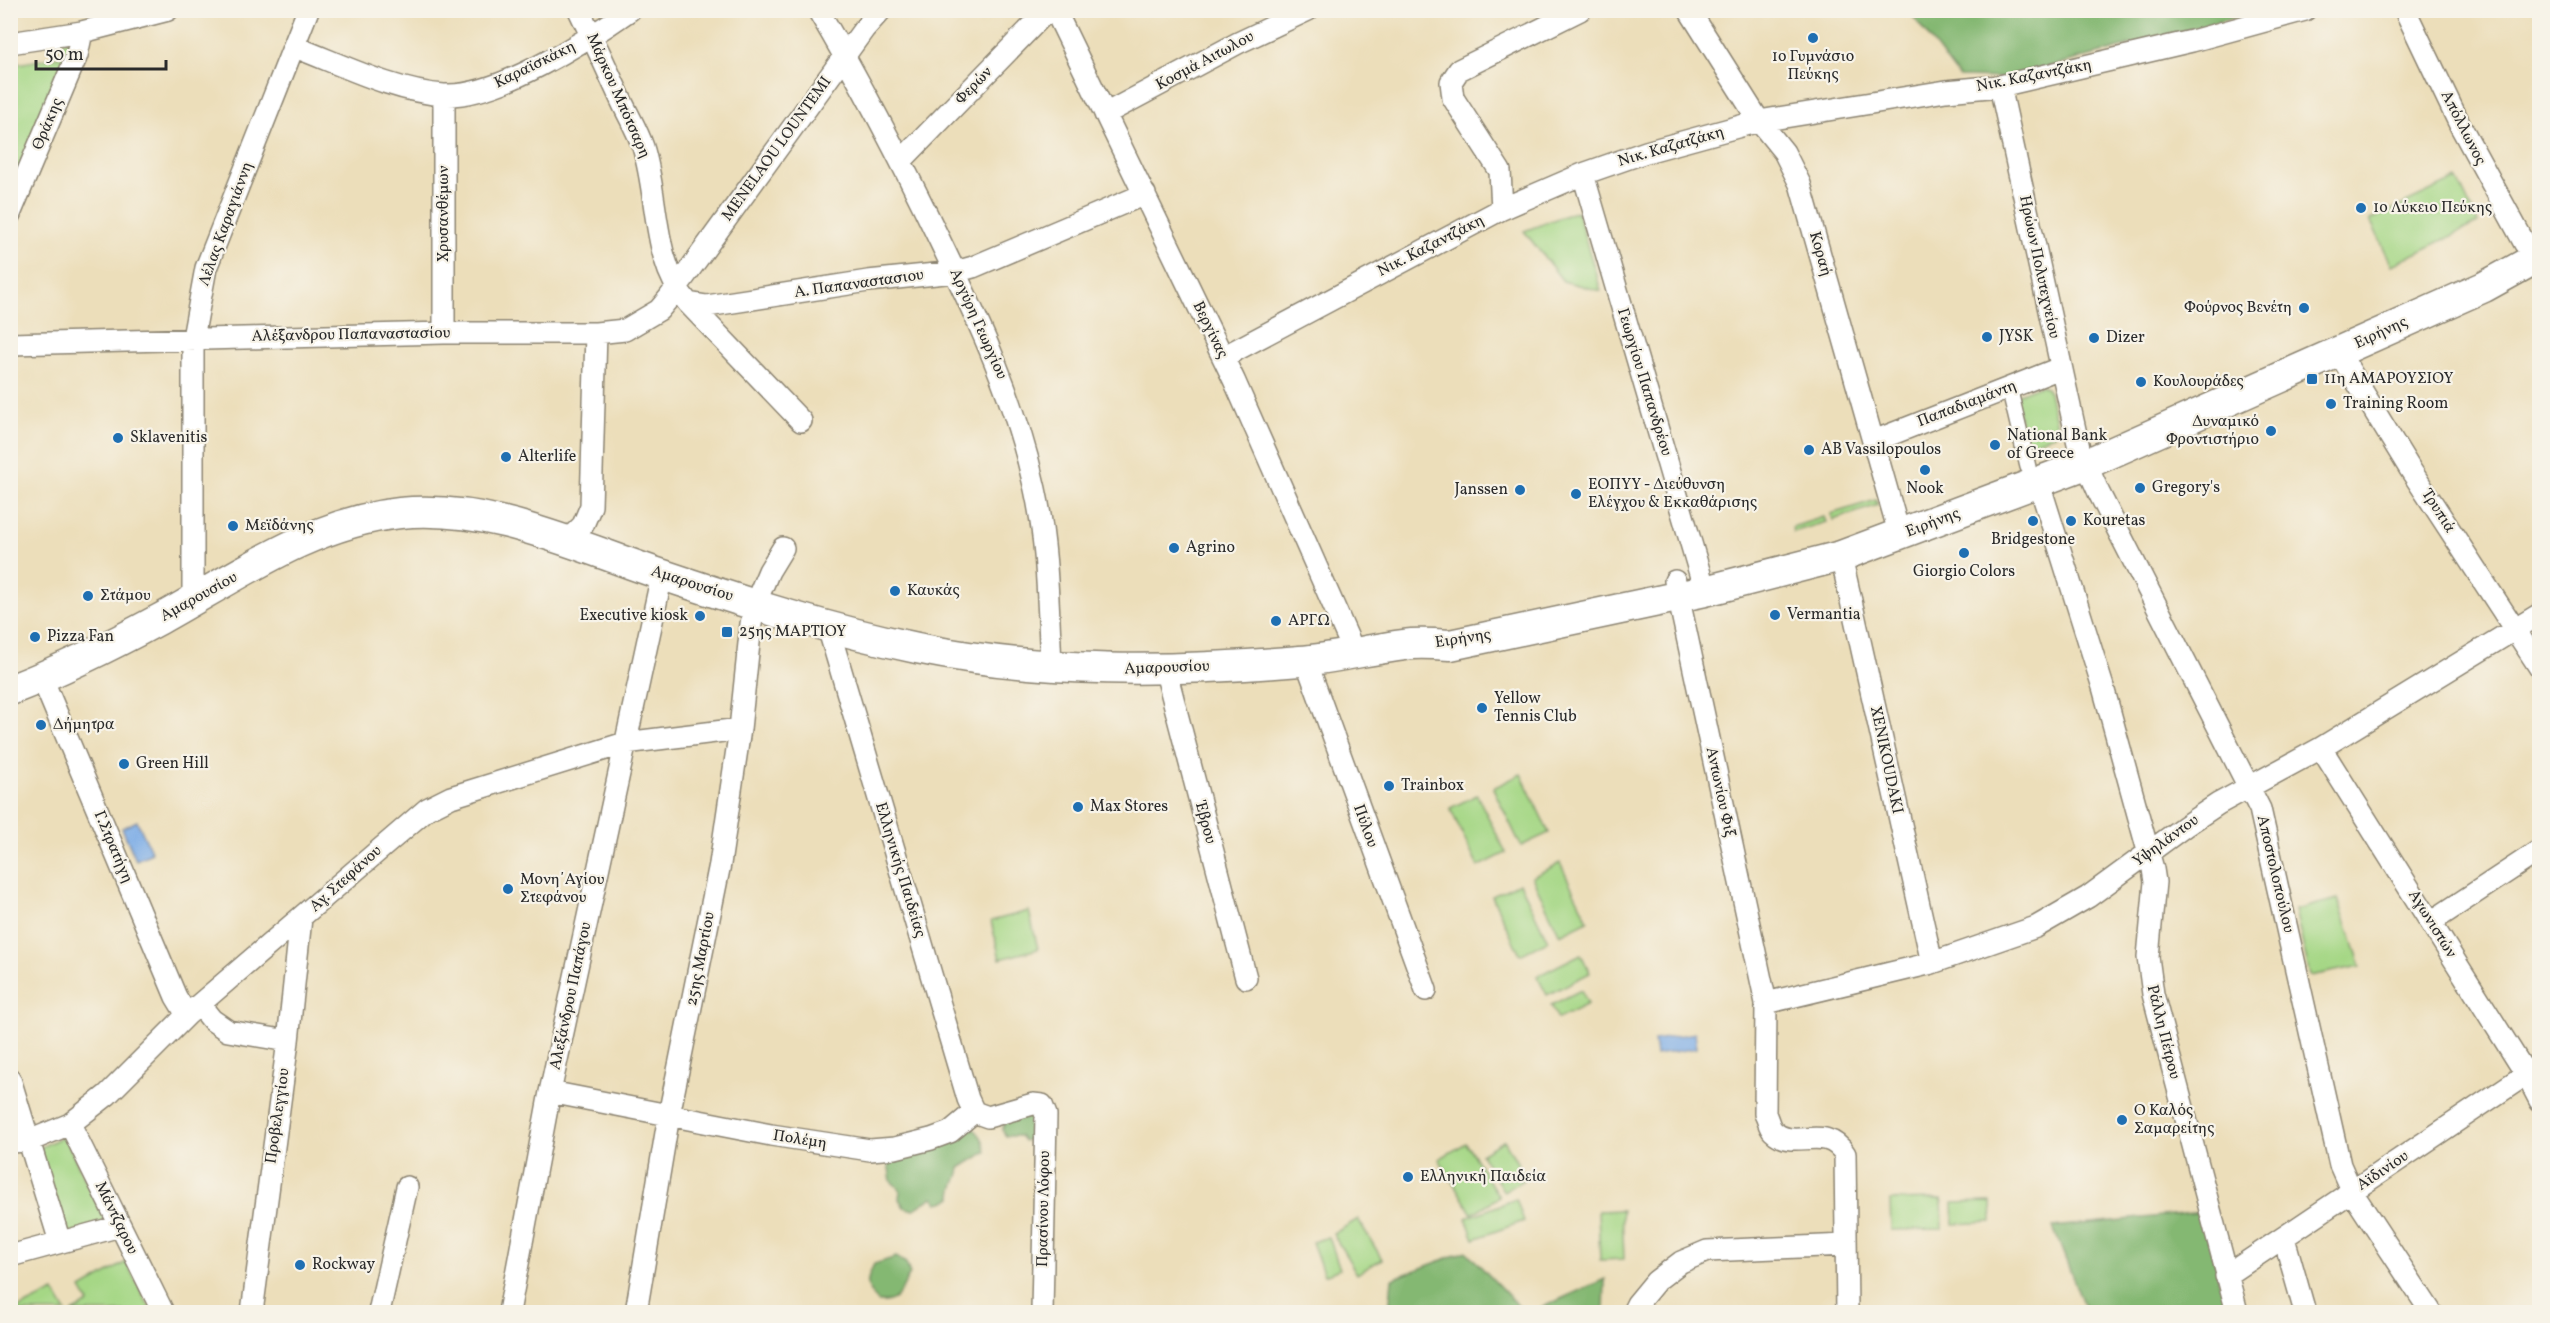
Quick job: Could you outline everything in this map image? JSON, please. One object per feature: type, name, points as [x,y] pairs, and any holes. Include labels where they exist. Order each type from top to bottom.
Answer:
[{"type":"main road","name":"Ειρήνης","points":[[1412,644],[1450,645],[1690,586],[1841,556],[2033,475],[2339,353],[2484,287],[2535,245]]},
{"type":"main road","name":"Ειρήνης","points":[[2082,456],[2535,245]]},
{"type":"main road","name":"Ειρήνης","points":[[1690,586],[1896,522],[2033,475]]},
{"type":"main road","name":"Αμαρουσίου","points":[[10,690],[42,678],[289,547],[364,519],[400,513],[437,512],[476,516],[568,540],[663,575],[828,627],[917,648],[1003,662],[1122,670],[1234,667],[1306,661],[1412,644]]},
{"type":"street","points":[[10,43],[82,32],[168,10]]},
{"type":"street","name":"Λέλας Καραγιάννη","points":[[204,594],[192,556],[193,338],[197,311],[207,268],[308,10]]},
{"type":"street","name":"Μάρκου Μπότσαρη","points":[[579,10],[642,144],[652,178],[659,234],[681,296]]},
{"type":"street","name":"Καραϊσκάκη","points":[[295,47],[406,88],[444,95],[473,92],[501,84],[592,37],[630,10]]},
{"type":"street","name":"Αργύρη Γεωργίου","points":[[818,10],[901,160],[1001,373],[1014,409],[1035,490],[1045,555],[1051,665]]},
{"type":"street","name":"MENELAOU LOUNTEMI","points":[[681,296],[845,56],[881,10]]},
{"type":"street","name":"Φερών","points":[[901,160],[1048,10]]},
{"type":"street","name":"Βεργίνας","points":[[1055,10],[1223,357],[1355,654]]},
{"type":"street","name":"Κοσμά Αιτωλου","points":[[1105,114],[1238,43],[1308,10]]},
{"type":"street","name":"Νικ. Καζαντζάκη","points":[[1223,357],[1502,209],[1500,171],[1453,98],[1451,82],[1459,70],[1580,10]]},
{"type":"street","name":"Κοραή","points":[[1689,10],[1759,121],[1784,152],[1800,184],[1896,522]]},
{"type":"street","name":"Νικ. Καζαντζάκη","points":[[1759,121],[1946,91],[2000,86],[2305,10]]},
{"type":"street","name":"Απόλλωνος","points":[[2405,10],[2461,127],[2535,245]]},
{"type":"street","name":"Θράκης","points":[[10,214],[77,55],[82,32]]},
{"type":"street","name":"Ηρώων Πολυτεχνείου","points":[[2000,86],[2082,456]]},
{"type":"street","name":"Χρυσανθέμων","points":[[444,95],[444,333]]},
{"type":"street","name":"Νικ. Καζατζάκη","points":[[1502,209],[1582,174],[1646,152],[1759,121]]},
{"type":"street","name":"Γεωργίου Παπανδρέου","points":[[1582,174],[1690,586]]},
{"type":"street","name":"Α. Παπαναστασιου","points":[[681,296],[707,306],[868,281],[955,272],[974,267],[1144,194]]},
{"type":"street","points":[[681,296],[801,421]]},
{"type":"street","name":"Αλέξανδρου Παπαναστασίου","points":[[10,344],[444,333],[596,333],[625,330],[681,296]]},
{"type":"street","points":[[568,540],[583,525],[591,506],[596,333]]},
{"type":"street","name":"Τρυπιά","points":[[2339,353],[2410,469],[2540,668]]},
{"type":"street","name":"Παπαδιαμάντη","points":[[1874,441],[2061,368]]},
{"type":"street","points":[[2009,387],[2033,475]]},
{"type":"street","name":"Αποστολοπούλου","points":[[2082,456],[2260,809],[2340,1165],[2352,1192],[2431,1312]]},
{"type":"street","name":"Ράλλη Πέτρου","points":[[2033,475],[2103,687],[2149,854],[2155,882],[2149,974],[2237,1312]]},
{"type":"street","name":"25ης Μαρτίου","points":[[636,1312],[669,1115],[720,864],[740,729],[755,604],[769,570],[783,548]]},
{"type":"street","name":"XENIKOUDAKI","points":[[1841,556],[1932,963]]},
{"type":"street","name":"Αλεξάνδρου Παπάγου","points":[[510,1312],[550,1092],[663,575]]},
{"type":"street","name":"Αντωνίου Φιξ","points":[[1690,586],[1766,1003],[1765,1114],[1772,1130],[1784,1138],[1830,1138],[1839,1144],[1845,1154],[1846,1245]]},
{"type":"street","name":"Υψηλάντου","points":[[1766,1003],[1932,963],[2036,927],[2088,897],[2149,854],[2185,825],[2321,748],[2538,614]]},
{"type":"street","name":"Ελληνικής Παιδείας","points":[[828,627],[968,1100],[974,1112]]},
{"type":"street","name":"Πύλου","points":[[1306,661],[1426,990]]},
{"type":"street","name":"Έβρου","points":[[1165,668],[1246,978]]},
{"type":"street","name":"Γ.Στρατήγη","points":[[42,678],[176,997],[228,1031],[288,1041]]},
{"type":"street","name":"Αγ. Στεφάνου","points":[[20,1142],[70,1124],[107,1095],[194,1010],[427,809],[451,797],[625,743],[740,729]]},
{"type":"street","name":"Αγωνιστών","points":[[2321,748],[2431,922],[2535,1073],[2540,1101]]},
{"type":"street","points":[[2431,922],[2540,850]]},
{"type":"street","name":"Προβελεγγίου","points":[[252,1312],[288,1041],[301,918]]},
{"type":"street","name":"Αϊδινίου","points":[[2226,1275],[2535,1073]]},
{"type":"street","points":[[10,1079],[20,1142],[60,1242]]},
{"type":"street","name":"Πολέμη","points":[[550,1092],[771,1135],[870,1150],[895,1148],[931,1139],[950,1131],[974,1112]]},
{"type":"street","name":"Πρασίνου Λόφου","points":[[974,1112],[988,1117],[1033,1104],[1042,1106],[1046,1115],[1042,1312]]},
{"type":"street","name":"Μάντζαρου","points":[[70,1124],[162,1312]]},
{"type":"street","points":[[379,1312],[407,1187]]},
{"type":"street","points":[[10,1256],[120,1226]]},
{"type":"street","points":[[2284,1238],[2305,1312]]},
{"type":"street","points":[[1633,1312],[1656,1281],[1681,1262],[1707,1251],[1846,1245],[1847,1312]]},
{"type":"green space","points":[[1909,11],[2260,11],[2006,78],[1959,77]]},
{"type":"green space","points":[[70,41],[71,46],[11,188],[11,51],[15,51],[18,64],[63,56],[61,43]]},
{"type":"green space","points":[[2457,179],[2478,223],[2392,265],[2370,220]]},
{"type":"green space","points":[[1577,211],[1601,291],[1563,281],[1524,231]]},
{"type":"green space","points":[[2041,385],[2048,389],[2058,429],[2054,435],[2026,445],[2014,396]]},
{"type":"green space","points":[[1876,500],[1878,505],[1833,520],[1831,514]]},
{"type":"green space","points":[[1824,517],[1826,522],[1793,532],[1792,527]]},
{"type":"green space","points":[[1521,774],[1549,833],[1521,846],[1493,788]]},
{"type":"green space","points":[[1477,795],[1506,853],[1478,867],[1450,808]]},
{"type":"green space","points":[[1560,863],[1588,921],[1560,935],[1532,877]]},
{"type":"green space","points":[[1520,883],[1548,941],[1520,955],[1492,896]]},
{"type":"green space","points":[[2338,899],[2361,966],[2310,976],[2295,910]]},
{"type":"green space","points":[[1029,911],[1038,949],[1000,959],[991,921]]},
{"type":"green space","points":[[1581,954],[1590,973],[1547,995],[1537,976]]},
{"type":"green space","points":[[1581,990],[1588,1004],[1558,1019],[1551,1005]]},
{"type":"green space","points":[[1028,1112],[1033,1119],[1036,1134],[1024,1141],[1020,1136],[1006,1136],[1002,1130],[1005,1122]]},
{"type":"green space","points":[[970,1126],[981,1137],[986,1152],[960,1168],[952,1197],[938,1203],[933,1197],[913,1210],[904,1207],[899,1199],[900,1190],[891,1181],[888,1162],[896,1156]]},
{"type":"green space","points":[[64,1136],[106,1223],[68,1234],[39,1148]]},
{"type":"green space","points":[[1504,1140],[1526,1178],[1504,1192],[1481,1154]]},
{"type":"green space","points":[[1466,1143],[1499,1197],[1472,1214],[1439,1159]]},
{"type":"green space","points":[[1516,1199],[1524,1221],[1474,1239],[1466,1218]]},
{"type":"green space","points":[[1942,1199],[1943,1229],[1891,1230],[1890,1200]]},
{"type":"green space","points":[[1991,1202],[1992,1222],[1954,1224],[1953,1203]]},
{"type":"green space","points":[[1622,1210],[1624,1259],[1600,1260],[1598,1211]]},
{"type":"green space","points":[[2202,1212],[2228,1312],[2086,1312],[2053,1227]]},
{"type":"green space","points":[[1358,1219],[1382,1259],[1357,1274],[1333,1234]]},
{"type":"green space","points":[[1329,1237],[1340,1269],[1324,1275],[1312,1242]]},
{"type":"green space","points":[[1466,1251],[1524,1312],[1389,1312],[1392,1279]]},
{"type":"green space","points":[[896,1257],[906,1263],[910,1274],[895,1298],[886,1302],[878,1302],[869,1288],[869,1275],[874,1264]]},
{"type":"green space","points":[[126,1262],[152,1312],[72,1312],[89,1303],[81,1289]]},
{"type":"green space","points":[[1605,1279],[1604,1312],[1532,1312]]},
{"type":"green space","points":[[54,1291],[66,1312],[11,1312]]},
{"type":"water","points":[[137,821],[152,853],[136,860],[122,828]]},
{"type":"water","points":[[1695,1033],[1697,1048],[1656,1055],[1654,1040]]},
{"type":"place","name":"1o Γυμνάσιο Πεύκης","points":[[1813,38]]},
{"type":"place","name":"1ο Λύκειο Πεύκης","points":[[2361,208]]},
{"type":"place","name":"Φούρνος Βενέτη","points":[[2304,308]]},
{"type":"place","name":"JYSK","points":[[1987,337]]},
{"type":"place","name":"Dizer","points":[[2094,338]]},
{"type":"place","name":"11η ΑΜΑΡΟΥΣΙΟΥ","points":[[2312,379]]},
{"type":"place","name":"Κουλουράδες","points":[[2141,382]]},
{"type":"place","name":"Training Room","points":[[2331,404]]},
{"type":"place","name":"Δυναμικό Φροντιστήριο","points":[[2271,431]]},
{"type":"place","name":"Sklavenitis","points":[[118,438]]},
{"type":"place","name":"National Bank of Greece","points":[[1995,445]]},
{"type":"place","name":"AB Vassilopoulos","points":[[1809,450]]},
{"type":"place","name":"Alterlife","points":[[506,457]]},
{"type":"place","name":"Nook","points":[[1925,470]]},
{"type":"place","name":"Gregory's","points":[[2140,488]]},
{"type":"place","name":"Janssen","points":[[1520,490]]},
{"type":"place","name":"ΕΟΠΥΥ - Διεύθυνση Ελέγχου & Εκκαθάρισης","points":[[1576,494]]},
{"type":"place","name":"Bridgestone","points":[[2033,521]]},
{"type":"place","name":"Kouretas","points":[[2071,521]]},
{"type":"place","name":"Μεϊδάνης","points":[[233,526]]},
{"type":"place","name":"Agrino","points":[[1174,548]]},
{"type":"place","name":"Giorgio Colors","points":[[1964,553]]},
{"type":"place","name":"Καυκάς","points":[[895,591]]},
{"type":"place","name":"Στάμου","points":[[88,596]]},
{"type":"place","name":"Vermantia","points":[[1775,615]]},
{"type":"place","name":"Executive kiosk","points":[[700,616]]},
{"type":"place","name":"ΑΡΓΩ","points":[[1276,621]]},
{"type":"place","name":"25ης ΜΑΡΤΙΟΥ","points":[[727,632]]},
{"type":"place","name":"Pizza Fan","points":[[35,637]]},
{"type":"place","name":"Yellow Tennis Club","points":[[1482,708]]},
{"type":"place","name":"Δήμητρα","points":[[41,725]]},
{"type":"place","name":"Green Hill","points":[[124,764]]},
{"type":"place","name":"Trainbox","points":[[1389,786]]},
{"type":"place","name":"Max Stores","points":[[1078,807]]},
{"type":"place","name":"Μονη΄Αγίου Στεφάνου","points":[[508,889]]},
{"type":"place","name":"Ο Καλός Σαμαρείτης","points":[[2122,1120]]},
{"type":"place","name":"Ελληνική Παιδεία","points":[[1408,1177]]},
{"type":"place","name":"Rockway","points":[[300,1265]]}]
